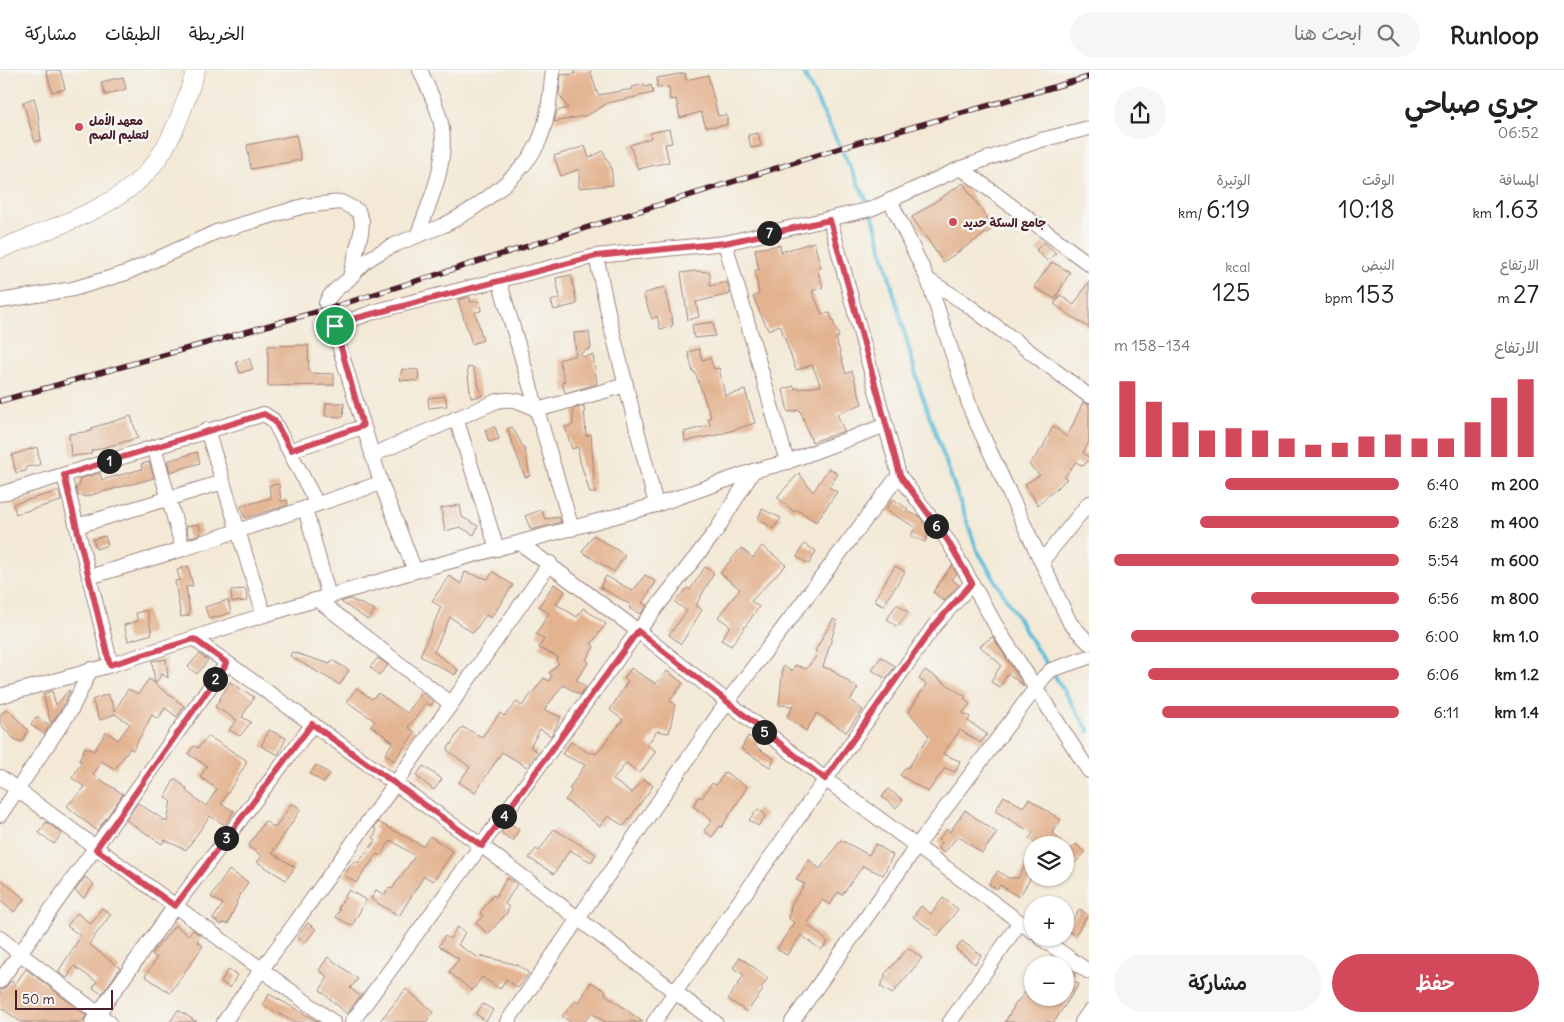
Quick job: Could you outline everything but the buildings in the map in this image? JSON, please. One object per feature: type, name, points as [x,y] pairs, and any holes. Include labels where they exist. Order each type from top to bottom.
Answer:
[{"type":"main road","points":[[0,249],[101,207],[136,185],[158,159],[178,123],[196,70]]},
{"type":"street","points":[[418,234],[437,181],[443,155],[442,128],[434,100],[420,70]]},
{"type":"street","points":[[415,571],[372,455],[335,326],[327,309],[328,299],[365,262],[418,234],[443,225],[467,212],[502,186],[523,165],[540,140],[549,106],[553,70]]},
{"type":"street","points":[[335,326],[376,312],[596,256],[725,243],[830,220],[871,209],[961,168],[1041,140],[1083,130],[1089,140]]},
{"type":"street","points":[[961,168],[1089,264]]},
{"type":"street","points":[[890,200],[928,280],[972,413],[1070,623],[1089,643]]},
{"type":"street","points":[[0,301],[73,288],[109,279],[142,267],[172,251],[216,232],[261,217],[304,206],[341,202],[358,211],[362,221],[350,278]]},
{"type":"street","points":[[830,220],[900,475],[948,541],[999,630],[1037,686],[1089,771]]},
{"type":"street","points":[[725,243],[787,462]]},
{"type":"street","points":[[596,256],[656,505]]},
{"type":"street","points":[[499,280],[572,529]]},
{"type":"street","points":[[928,280],[965,304],[1089,396]]},
{"type":"street","points":[[372,455],[497,401],[509,398],[537,410],[626,385]]},
{"type":"street","points":[[0,494],[257,415],[268,414],[274,420],[291,450],[311,506],[323,598],[451,704]]},
{"type":"street","points":[[456,418],[497,549]]},
{"type":"street","points":[[0,696],[90,669],[110,665],[264,615],[415,571],[656,505],[753,471],[787,462],[886,425]]},
{"type":"street","points":[[291,450],[363,426]]},
{"type":"street","points":[[207,430],[264,615]]},
{"type":"street","points":[[154,447],[167,499],[183,549]]},
{"type":"street","points":[[352,1022],[638,631],[716,531],[753,471]]},
{"type":"street","points":[[64,475],[110,665]]},
{"type":"street","points":[[507,1022],[727,702],[900,475]]},
{"type":"street","points":[[76,526],[223,482]]},
{"type":"street","points":[[89,577],[183,549],[381,483]]},
{"type":"street","points":[[1042,561],[1089,503]]},
{"type":"street","points":[[520,543],[550,563],[638,631],[825,779],[1024,925]]},
{"type":"street","points":[[224,1022],[263,970],[550,563]]},
{"type":"street","points":[[654,1022],[934,626],[972,583]]},
{"type":"street","points":[[194,639],[482,846],[674,993],[715,1022]]},
{"type":"street","points":[[792,1022],[917,846],[1037,686],[1052,670],[1089,657]]},
{"type":"street","points":[[0,981],[227,663]]},
{"type":"street","points":[[0,815],[71,710],[90,669]]},
{"type":"street","points":[[95,1018],[175,906],[312,724]]},
{"type":"street","points":[[0,776],[96,849],[333,1022]]},
{"type":"street","points":[[950,1022],[1020,922]]},
{"type":"street","points":[[0,938],[20,952],[95,1018],[110,1022]]},
{"type":"street","points":[[1052,946],[1089,972]]},
{"type":"street","points":[[1082,1022],[1089,1012]]},
{"type":"waterway","points":[[802,70],[871,209],[919,386],[977,550],[1049,667]]},
{"type":"waterway","points":[[1053,673],[1089,731]]},
{"type":"railway","points":[[0,401],[327,309],[853,144],[1089,77]]},
{"type":"place","name":"معهد الأمل لتعليم الصم","points":[[79,127]]},
{"type":"place","name":"جامع السكة حديد","points":[[953,222]]},
{"type":"route","points":[[830,220],[900,475],[948,541],[972,583],[934,626],[825,779],[638,631],[482,846],[312,724],[175,906],[96,849],[227,663],[194,639],[110,665],[64,475],[257,415],[268,414],[274,420],[291,450],[363,426],[335,326],[345,321],[376,312],[596,256],[725,243],[830,220]]}]
